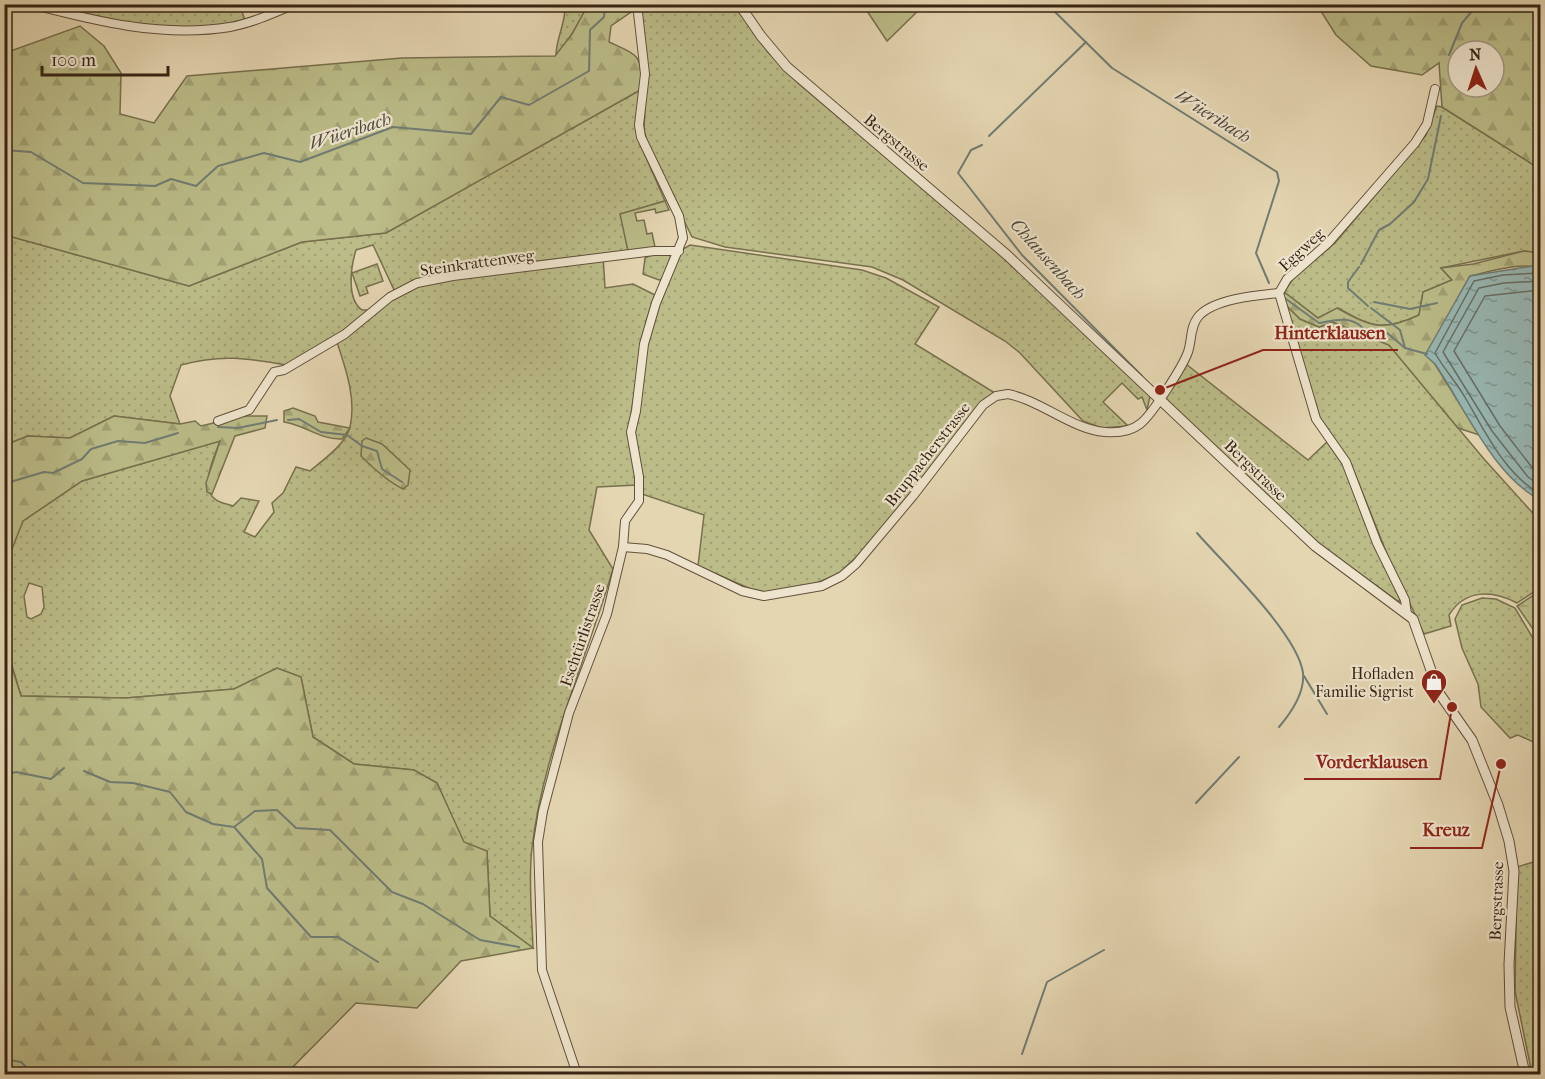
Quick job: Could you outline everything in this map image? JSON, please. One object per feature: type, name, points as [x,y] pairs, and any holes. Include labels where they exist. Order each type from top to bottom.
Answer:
[{"type":"street","points":[[30,4],[96,21],[162,31],[196,31],[241,24],[295,4]]},
{"type":"street","name":"Eschtürlistrasse","points":[[577,1074],[542,970],[538,842],[543,811],[569,713],[607,614],[623,547],[625,522],[639,501],[639,477],[631,432],[636,411],[644,344],[656,303],[683,238],[682,223],[644,146],[639,125],[645,84],[637,4]]},
{"type":"street","name":"Bergstrasse","points":[[739,4],[760,36],[788,67],[1007,255],[1315,546],[1407,614],[1419,631],[1439,693],[1472,740],[1498,805],[1509,841],[1514,871],[1509,964],[1510,1007],[1526,1074]]},
{"type":"street","name":"Eggweg","points":[[1407,614],[1405,600],[1377,543],[1346,462],[1316,419],[1279,293],[1287,279],[1328,243],[1415,143],[1427,124],[1435,89]]},
{"type":"street","name":"Steinkrattenweg","points":[[218,421],[249,410],[273,372],[284,370],[345,334],[390,297],[417,283],[453,276],[635,253],[679,251]]},
{"type":"street","name":"Bruppacherstrasse","points":[[623,547],[647,549],[667,555],[742,591],[764,596],[822,586],[842,576],[855,564],[991,398],[1000,394],[1018,396],[1082,425],[1107,432],[1128,430],[1143,422],[1185,359],[1192,330],[1198,317],[1206,310],[1236,300],[1279,293]]},
{"type":"green space","points":[[39,5],[240,5],[245,21],[196,29],[162,28],[109,20]]},
{"type":"green space","points":[[565,5],[588,5],[572,34],[556,56],[564,18]]},
{"type":"green space","points":[[588,5],[635,5],[634,10],[611,26],[609,42],[637,58],[642,89],[386,233],[302,242],[189,286],[5,235],[5,53],[80,26],[104,46],[121,73],[120,114],[154,123],[187,76],[402,58],[555,56],[572,34]]},
{"type":"green space","points":[[641,5],[736,5],[767,51],[799,84],[987,242],[1150,396],[1147,410],[1142,397],[1138,399],[1122,383],[1103,402],[1128,426],[1102,428],[1083,421],[1020,353],[1005,341],[903,280],[872,267],[725,247],[692,237],[648,147],[644,129],[647,72]]},
{"type":"green space","points":[[863,5],[924,5],[887,41]]},
{"type":"green space","points":[[1317,5],[1540,5],[1540,169],[1442,107],[1439,63],[1422,75],[1371,66],[1336,35]]},
{"type":"green space","points":[[642,89],[637,109],[638,139],[665,201],[621,214],[628,251],[603,255],[605,288],[633,284],[655,295],[646,322],[628,432],[637,485],[597,487],[589,530],[613,569],[555,742],[538,812],[530,873],[533,948],[490,916],[487,851],[464,843],[437,783],[414,770],[354,764],[313,737],[301,677],[277,668],[234,689],[126,698],[21,696],[5,642],[4,567],[23,521],[82,481],[220,441],[208,479],[210,494],[217,500],[233,506],[241,498],[259,501],[244,532],[255,537],[274,512],[272,503],[283,493],[296,467],[310,471],[344,440],[350,427],[352,404],[351,392],[335,336],[286,365],[258,360],[221,358],[181,365],[170,396],[180,424],[114,416],[70,438],[28,436],[5,445],[5,235],[189,286],[302,242],[386,233]],"holes":[[[373,245],[395,292],[368,310],[362,310],[357,305],[352,290],[353,265],[356,250]],[[29,583],[42,587],[44,607],[41,614],[31,619],[27,617],[24,596]]]},
{"type":"green space","points":[[1437,106],[1540,169],[1540,253],[1524,251],[1441,268],[1452,280],[1423,292],[1419,315],[1396,324],[1369,323],[1338,308],[1318,318],[1284,292],[1295,276],[1335,243],[1426,135]]},
{"type":"green space","points":[[665,201],[669,210],[656,213],[655,209],[635,213],[637,221],[644,220],[647,234],[652,233],[655,247],[628,251],[620,214]]},
{"type":"green space","points":[[690,245],[862,270],[886,278],[939,307],[915,344],[995,393],[984,399],[917,491],[865,549],[838,574],[807,587],[760,593],[698,566],[704,515],[642,494],[635,435],[647,343],[661,298],[683,249]]},
{"type":"green space","points":[[1524,251],[1540,253],[1540,268],[1514,267],[1470,276],[1428,353],[1479,435],[1458,428],[1389,345],[1333,322],[1319,327],[1300,319],[1284,303],[1284,292],[1318,318],[1337,308],[1368,323],[1396,324],[1419,315],[1423,292],[1452,280],[1441,268],[1473,264]]},
{"type":"green space","points":[[653,254],[669,254],[671,258],[663,279],[659,280],[643,274],[645,258]]},
{"type":"green space","points":[[377,264],[383,281],[366,287],[368,293],[360,296],[352,273]]},
{"type":"green space","points":[[1284,303],[1300,319],[1319,327],[1332,322],[1389,345],[1484,459],[1540,521],[1540,588],[1517,603],[1489,594],[1471,596],[1455,606],[1449,615],[1451,626],[1424,634],[1387,554],[1350,461],[1320,418]]},
{"type":"green space","points":[[1186,364],[1308,460],[1327,442],[1344,466],[1365,523],[1400,598],[1399,602],[1324,548],[1165,399]]},
{"type":"green space","points":[[293,408],[315,416],[318,422],[350,428],[342,439],[334,439],[284,422],[284,411]]},
{"type":"green space","points":[[114,416],[180,424],[195,421],[201,426],[243,416],[267,416],[265,428],[235,436],[212,494],[207,492],[206,483],[220,441],[82,481],[23,521],[5,567],[5,445],[28,436],[70,438]]},
{"type":"green space","points":[[366,438],[382,444],[410,470],[408,485],[403,489],[397,486],[361,456],[362,441]]},
{"type":"green space","points":[[1540,591],[1540,639],[1517,606]]},
{"type":"green space","points":[[1482,598],[1496,599],[1515,608],[1540,650],[1540,745],[1518,735],[1510,738],[1481,707],[1478,684],[1462,648],[1455,619],[1462,605]]},
{"type":"green space","points":[[4,642],[21,696],[126,698],[234,689],[277,668],[301,677],[313,737],[354,764],[414,770],[437,783],[464,842],[487,851],[490,916],[533,948],[461,961],[417,1008],[356,1003],[286,1074],[5,1074]]},
{"type":"green space","points":[[1540,860],[1540,1074],[1532,1074],[1515,991],[1517,867]]},
{"type":"water","points":[[1533,266],[1540,268],[1540,500],[1523,489],[1494,458],[1435,364],[1425,355],[1470,276]]},
{"type":"waterway","name":"Wüeribach","points":[[4,150],[31,152],[83,183],[155,186],[171,179],[196,186],[218,166],[264,153],[300,162],[393,127],[471,134],[501,97],[529,105],[589,71],[590,30],[604,17],[605,4]]},
{"type":"waterway","name":"Wüeribach","points":[[1047,4],[1112,68],[1277,172],[1279,181],[1256,253],[1269,283]]},
{"type":"waterway","points":[[1456,39],[1462,23],[1478,4]]},
{"type":"waterway","name":"Chlausenbach","points":[[989,136],[1086,42]]},
{"type":"waterway","points":[[1361,264],[1379,230],[1390,224],[1414,202],[1428,179],[1441,116]]},
{"type":"waterway","name":"Chlausenbach","points":[[982,145],[971,150],[958,173],[1022,255],[1142,376]]},
{"type":"waterway","name":"Wüeribach","points":[[1359,267],[1348,282],[1348,288],[1368,306]]},
{"type":"waterway","name":"Wüeribach","points":[[1286,299],[1319,323],[1349,320],[1364,329],[1386,332],[1405,348]]},
{"type":"waterway","name":"Wüeribach","points":[[1374,302],[1410,309],[1437,303]]},
{"type":"waterway","name":"Wüeribach","points":[[1371,308],[1400,330],[1405,348],[1427,354]]},
{"type":"waterway","points":[[288,420],[299,419],[321,432],[347,435],[362,446],[377,451],[382,469],[402,482]]},
{"type":"waterway","points":[[218,427],[238,428],[277,420]]},
{"type":"waterway","points":[[4,494],[10,493],[10,482],[44,472],[53,473],[82,459],[91,449],[118,441],[145,443],[178,433]]},
{"type":"waterway","points":[[1197,533],[1258,600],[1288,639],[1298,657],[1303,673],[1302,688],[1292,709],[1279,727]]},
{"type":"waterway","points":[[1304,676],[1327,714]]},
{"type":"waterway","points":[[1196,803],[1239,757]]},
{"type":"waterway","points":[[4,775],[16,772],[51,779],[64,768]]},
{"type":"waterway","points":[[84,771],[110,782],[133,783],[170,792],[186,812],[213,824],[234,827],[255,811],[277,810],[296,828],[330,830],[392,892],[423,904],[480,940],[519,947]]},
{"type":"waterway","points":[[235,828],[262,859],[267,888],[311,937],[338,937],[378,962]]},
{"type":"waterway","points":[[1022,1054],[1047,982],[1104,950]]},
{"type":"waterway","points":[[4,1059],[21,1062],[33,1074],[50,1070],[53,1074]]},
{"type":"place","name":"Hinterklausen","points":[[1160,390]]},
{"type":"place","name":"Hofladen Familie Sigrist","points":[[1434,705]]},
{"type":"place","name":"Vorderklausen","points":[[1452,707]]},
{"type":"place","name":"Kreuz","points":[[1501,764]]}]
